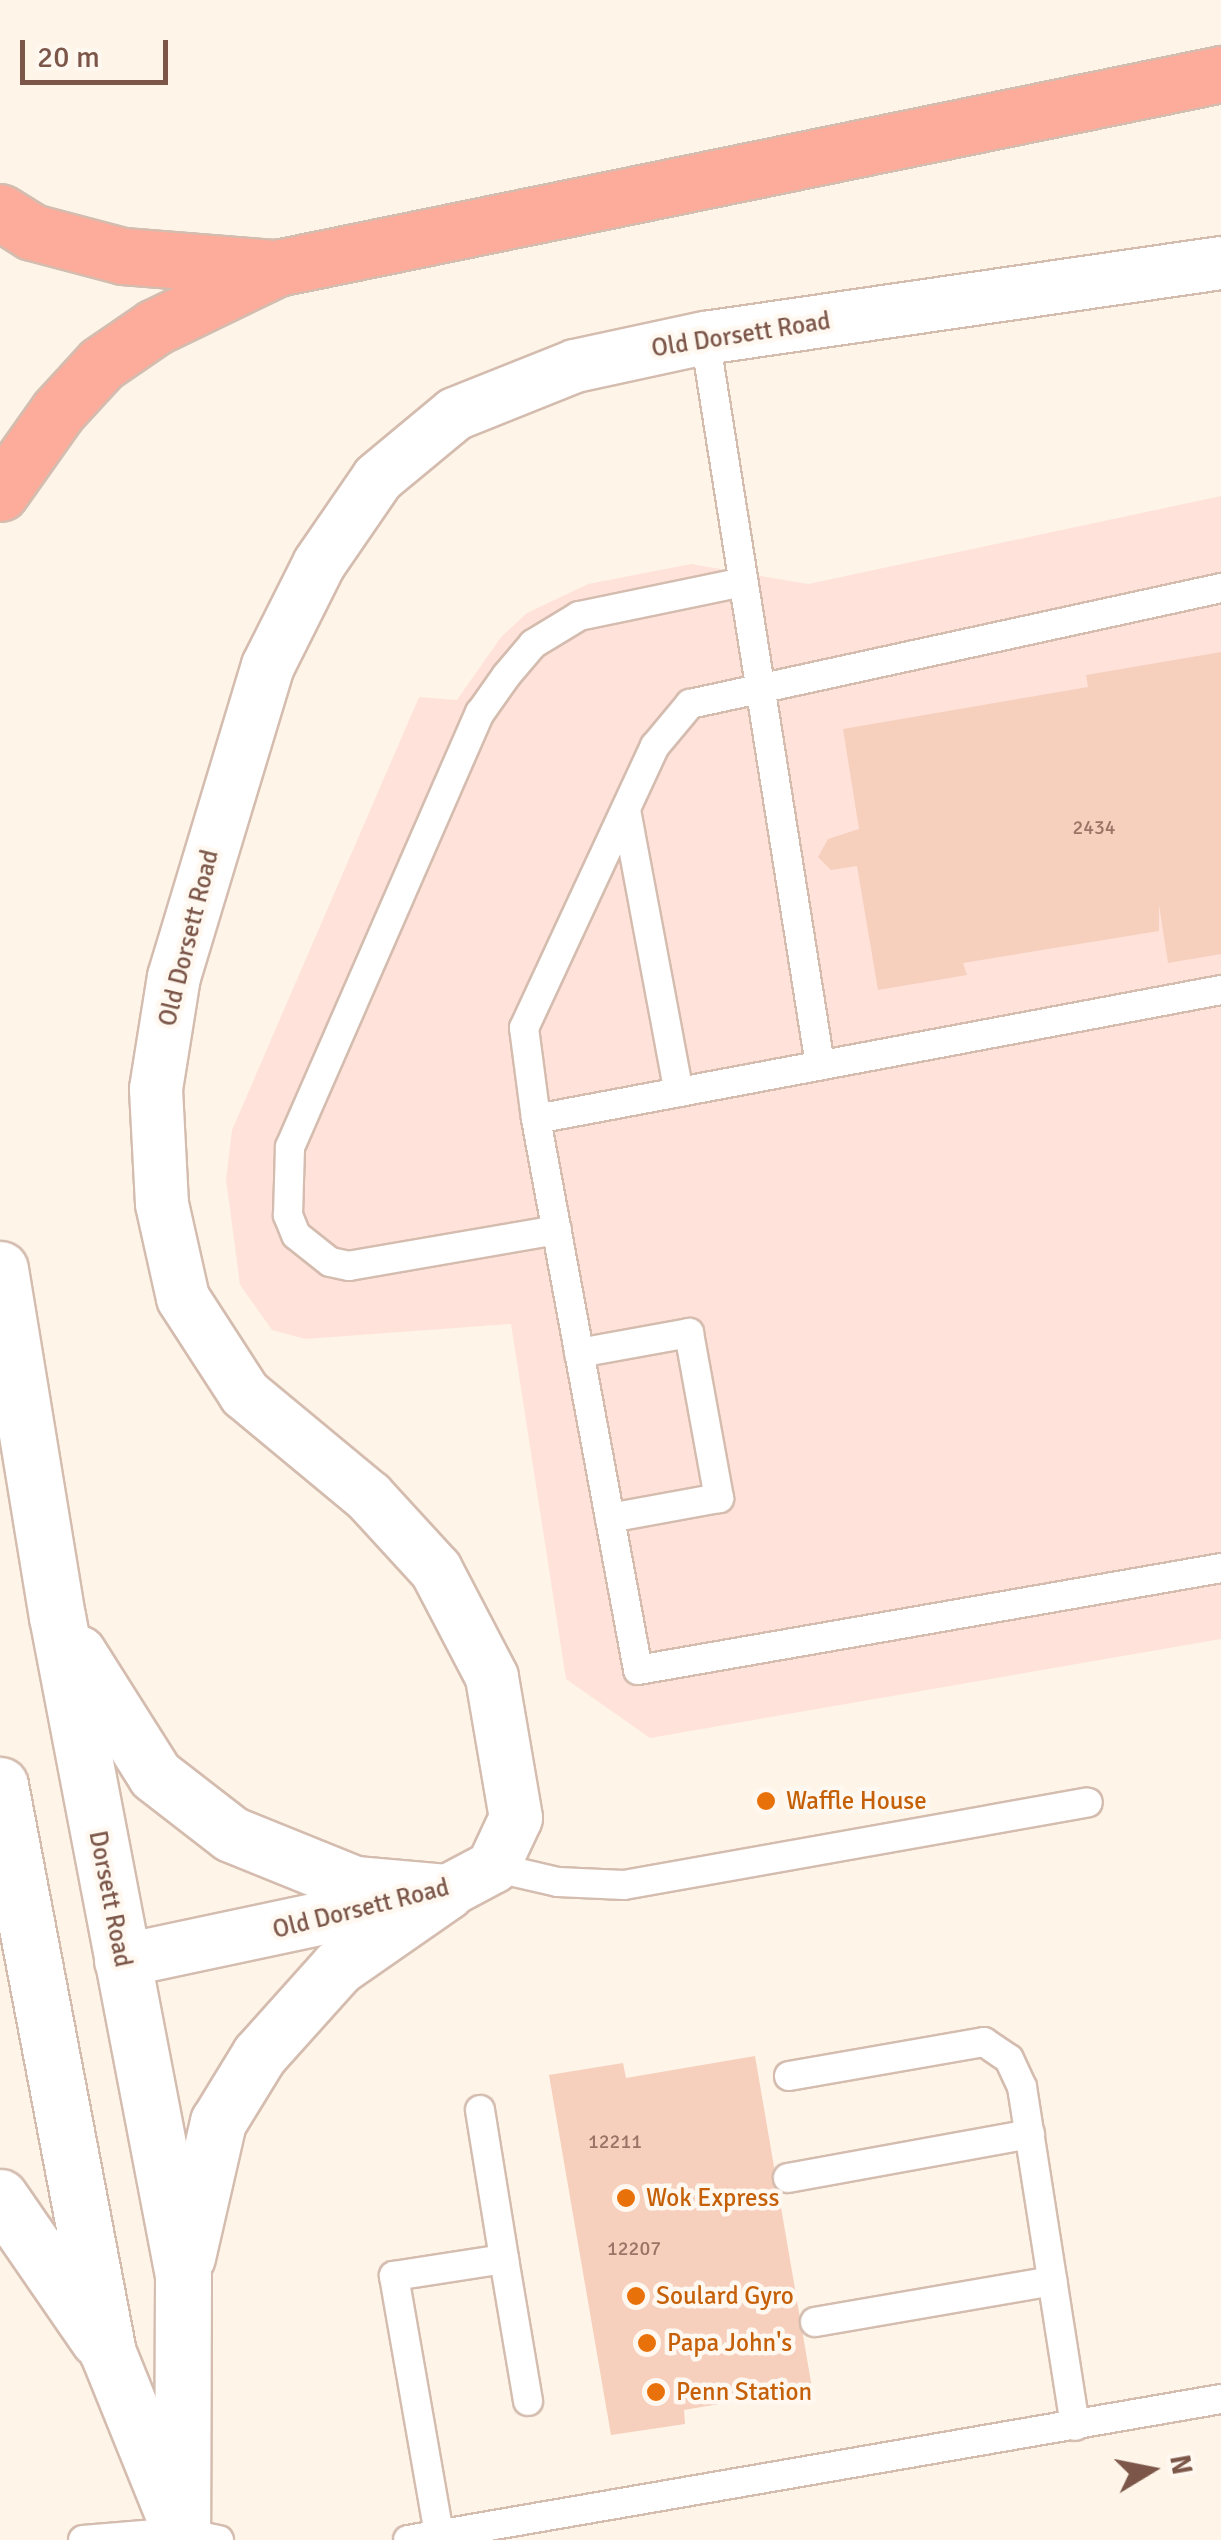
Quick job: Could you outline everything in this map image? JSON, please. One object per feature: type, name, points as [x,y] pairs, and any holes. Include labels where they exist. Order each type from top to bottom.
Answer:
[{"type":"highway","points":[[0,493],[58,410],[101,364],[155,326],[277,268],[1221,74]]},
{"type":"highway","points":[[0,212],[32,232],[122,256],[277,268]]},
{"type":"main road","name":"Dorsett Road","points":[[0,1269],[57,1616],[182,2274],[194,2537]]},
{"type":"main road","points":[[57,1616],[154,1774],[231,1834],[355,1884],[446,1892]]},
{"type":"main road","points":[[0,1784],[19,1979],[108,2353]]},
{"type":"main road","points":[[182,2274],[218,2122],[259,2055],[338,1967],[446,1892]]},
{"type":"main road","points":[[19,1979],[121,1960]]},
{"type":"main road","points":[[0,2197],[108,2353],[194,2537]]},
{"type":"street","name":"Old Dorsett Road","points":[[121,1960],[446,1892],[494,1867],[516,1818],[492,1676],[436,1570],[369,1497],[244,1394],[182,1298],[162,1204],[156,1090],[174,978],[268,666],[319,564],[378,478],[454,414],[575,366],[704,338],[1221,263]]},
{"type":"lane","points":[[704,338],[756,690],[820,1065]]},
{"type":"lane","points":[[557,1230],[349,1266],[330,1262],[296,1235],[288,1215],[290,1147],[480,713],[506,676],[533,644],[579,616],[740,583]]},
{"type":"lane","points":[[1221,588],[690,704],[655,746],[524,1028],[536,1118],[638,1670],[1221,1568]]},
{"type":"lane","points":[[626,810],[679,1092]]},
{"type":"lane","points":[[536,1118],[1221,990]]},
{"type":"lane","points":[[579,1353],[688,1333],[692,1351],[719,1498],[610,1518]]},
{"type":"lane","points":[[494,1867],[558,1882],[624,1885],[1088,1802]]},
{"type":"lane","points":[[790,2076],[984,2042],[1009,2060],[1022,2087],[1075,2426]]},
{"type":"lane","points":[[480,2110],[528,2401]]},
{"type":"lane","points":[[788,2178],[1030,2134]]},
{"type":"lane","points":[[439,2534],[394,2276],[504,2259]]},
{"type":"lane","points":[[815,2322],[1052,2281]]},
{"type":"lane","points":[[408,2540],[1221,2399]]},
{"type":"lane","points":[[83,2540],[194,2537]]},
{"type":"shaded area","points":[[1221,496],[1221,1639],[650,1738],[566,1679],[511,1324],[305,1339],[272,1330],[240,1285],[226,1179],[232,1130],[419,697],[457,700],[501,637],[527,613],[588,584],[691,564],[808,584]]},
{"type":"building","points":[[1221,652],[1221,954],[1168,963],[1159,905],[1159,931],[963,963],[967,975],[878,990],[857,866],[831,870],[818,857],[828,839],[859,829],[843,729],[1088,687],[1086,675]]},
{"type":"building","points":[[755,2056],[812,2388],[684,2410],[685,2424],[611,2435],[549,2075],[623,2063],[626,2078]]},
{"type":"place","name":"Waffle House","points":[[766,1801]]},
{"type":"place","name":"Wok Express","points":[[626,2198]]},
{"type":"place","name":"Soulard Gyro","points":[[636,2296]]},
{"type":"place","name":"Papa John's","points":[[647,2343]]},
{"type":"place","name":"Penn Station","points":[[656,2392]]}]
